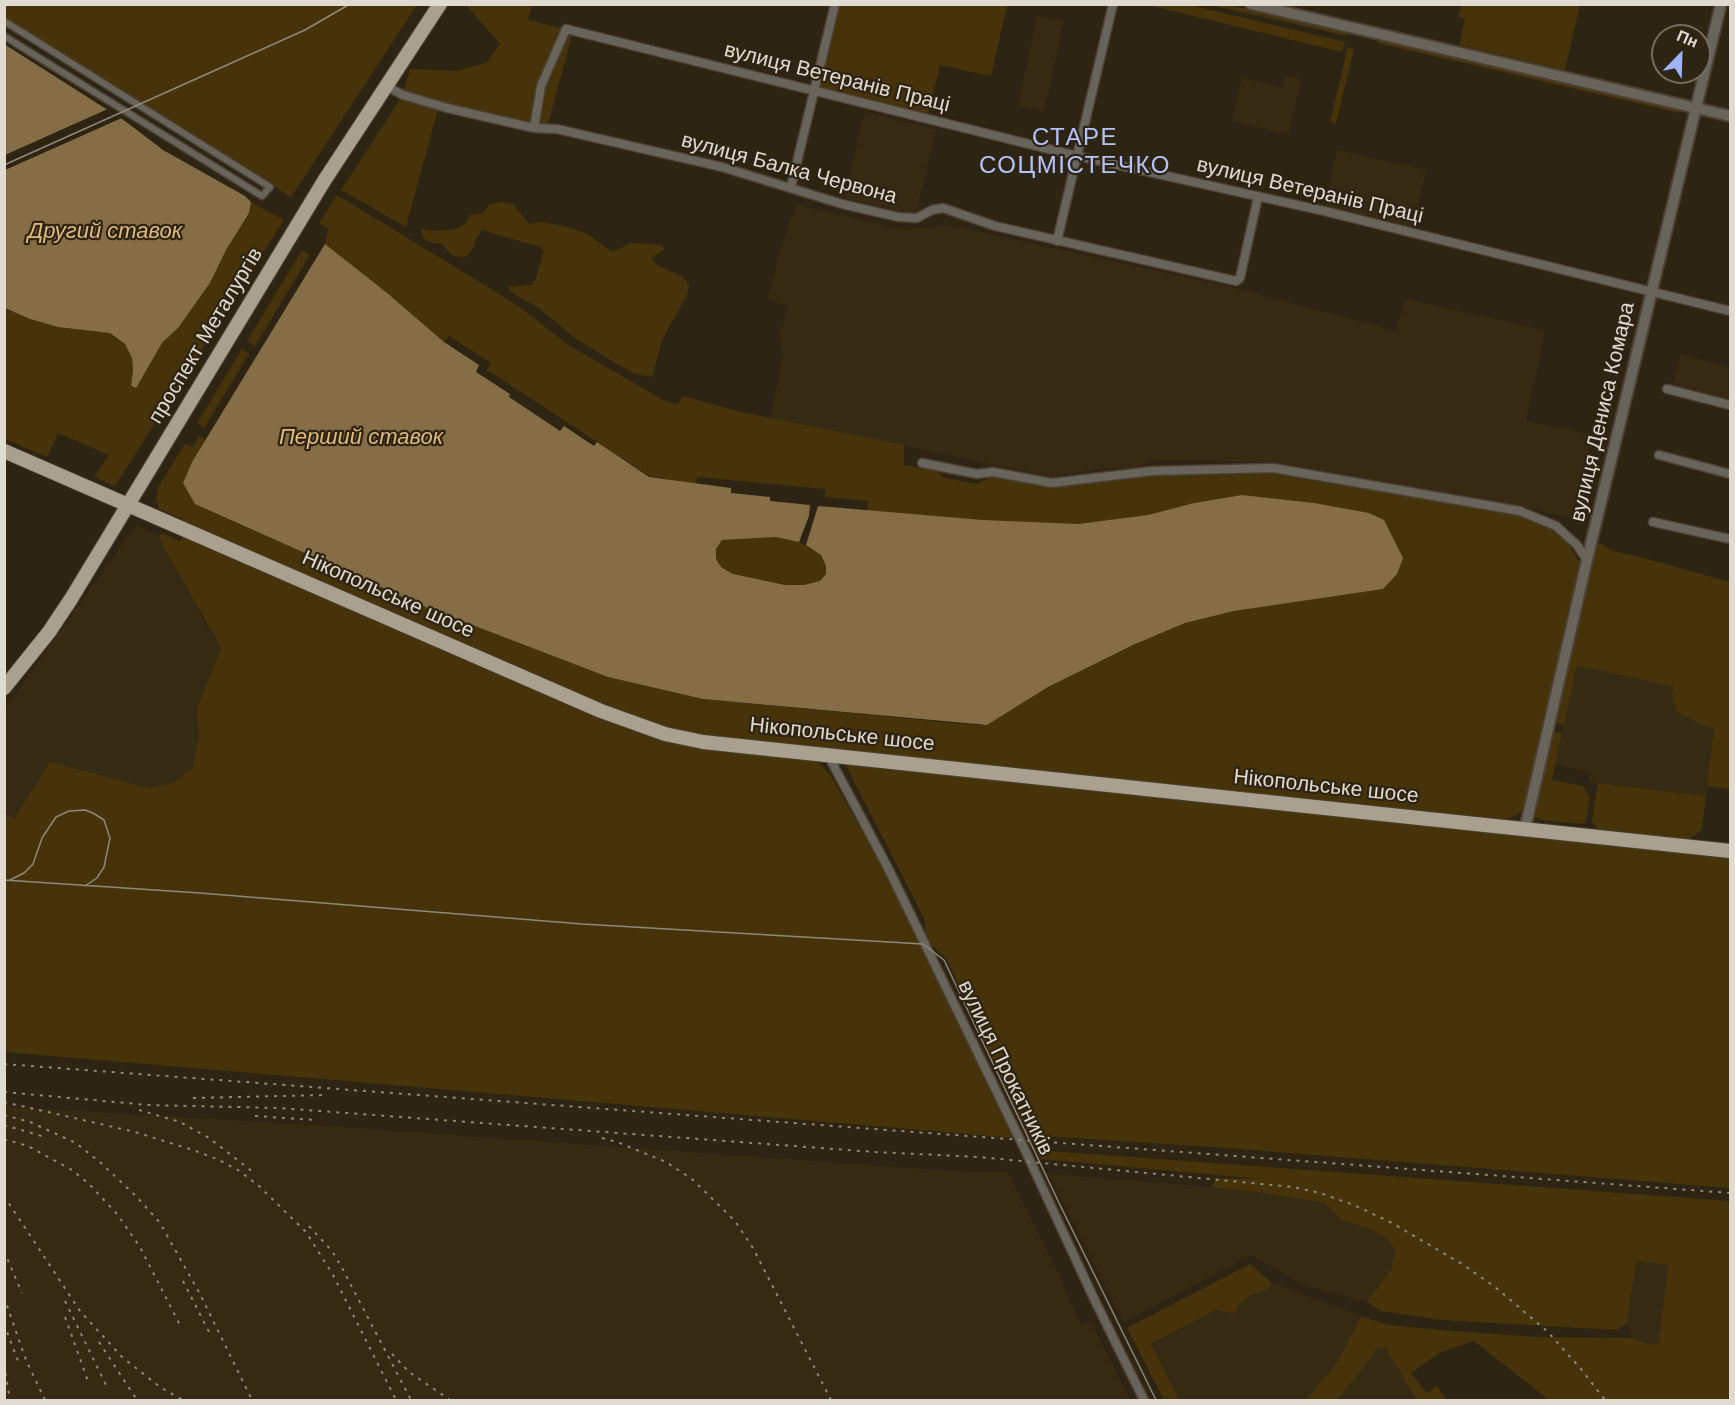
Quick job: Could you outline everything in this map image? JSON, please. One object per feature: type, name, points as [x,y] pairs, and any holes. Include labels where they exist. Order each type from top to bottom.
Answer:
[{"type":"main road","name":"проспект Металургів","points":[[4,688],[49,632],[71,599],[324,181],[440,4]]},
{"type":"main road","name":"Нікопольське шосе","points":[[4,451],[601,711],[665,734],[703,742],[1731,851]]},
{"type":"street","points":[[791,187],[835,4]]},
{"type":"street","points":[[1057,241],[1113,4]]},
{"type":"street","points":[[1251,4],[1731,116]]},
{"type":"street","name":"вулиця Дениса Комара","points":[[1525,829],[1587,560],[1721,4]]},
{"type":"street","points":[[4,21],[270,187],[262,196],[4,36]]},
{"type":"street","name":"вулиця Ветеранів Праці","points":[[534,128],[541,86],[566,29],[1077,156],[1258,197],[1731,311]]},
{"type":"street","points":[[87,87],[93,78]]},
{"type":"street","name":"вулиця Балка Червона","points":[[386,86],[404,95],[436,105],[534,128],[557,129],[722,167],[821,198],[898,217],[917,218],[932,210],[943,208],[995,226],[1236,281],[1240,278],[1258,197]]},
{"type":"street","points":[[219,169],[226,160]]},
{"type":"street","points":[[1667,389],[1731,405]]},
{"type":"street","points":[[1659,455],[1731,474]]},
{"type":"street","points":[[922,463],[977,474],[993,472],[1052,483],[1152,471],[1273,468],[1521,511],[1543,519],[1565,533],[1587,560]]},
{"type":"street","points":[[1653,522],[1731,539]]},
{"type":"street","name":"вулиця Прокатників","points":[[828,755],[888,868],[1144,1401]]},
{"type":"shaded area","points":[[910,4],[918,6],[919,4],[1007,5],[991,76],[940,65],[927,119],[814,91],[835,5]]},
{"type":"shaded area","points":[[4,5],[417,5],[291,197],[5,18]]},
{"type":"shaded area","points":[[466,5],[532,5],[528,20],[573,31],[547,128],[403,95],[410,69],[456,71],[486,63],[500,44]]},
{"type":"shaded area","points":[[1148,5],[1190,5],[1345,42],[1342,52]]},
{"type":"shaded area","points":[[1210,5],[1230,5],[1348,32],[1347,36]]},
{"type":"shaded area","points":[[1461,5],[1580,5],[1565,70],[1459,45],[1465,19],[1458,17]]},
{"type":"shaded area","points":[[1037,16],[1064,21],[1044,111],[1018,105]]},
{"type":"shaded area","points":[[1378,40],[1679,110],[1679,113],[1377,43]]},
{"type":"shaded area","points":[[1348,47],[1354,49],[1336,123],[1330,122]]},
{"type":"shaded area","points":[[1285,76],[1301,79],[1289,134],[1232,121],[1242,78],[1282,87]]},
{"type":"shaded area","points":[[401,98],[438,109],[406,227],[341,190]]},
{"type":"shaded area","points":[[865,112],[936,130],[916,212],[899,211],[844,198]]},
{"type":"shaded area","points":[[1337,150],[1426,170],[1412,233],[1324,211]]},
{"type":"shaded area","points":[[337,195],[514,303],[570,346],[665,401],[678,403],[683,396],[737,411],[904,445],[904,465],[937,471],[944,478],[977,484],[992,476],[1051,487],[1152,475],[1273,474],[1519,515],[1540,523],[1567,542],[1580,563],[1525,807],[1517,815],[1505,819],[703,736],[667,728],[604,705],[185,525],[181,518],[159,509],[156,498],[158,487],[185,444],[193,448],[199,436],[205,440],[183,483],[195,504],[428,608],[608,677],[703,699],[974,725],[987,725],[1048,687],[1133,645],[1185,623],[1234,611],[1382,589],[1397,574],[1403,558],[1314,503],[1242,495],[1194,503],[1148,515],[1078,524],[1033,524],[867,511],[868,501],[825,497],[825,489],[697,477],[696,484],[649,476],[487,370],[491,363],[449,336],[444,342],[325,244],[328,229],[319,223]]},
{"type":"shaded area","points":[[251,202],[284,220],[115,486],[94,477],[109,455],[58,433],[47,457],[5,439],[4,308],[58,327],[110,333],[125,344],[132,358],[131,386],[136,388],[162,343],[178,328],[210,283],[226,250],[249,213]]},
{"type":"shaded area","points":[[501,202],[513,204],[529,224],[540,222],[564,226],[588,234],[612,252],[631,243],[661,245],[664,248],[651,258],[657,265],[683,277],[689,285],[687,295],[662,340],[652,377],[635,374],[617,364],[576,339],[539,308],[512,293],[508,287],[531,285],[536,278],[544,251],[540,247],[482,230],[466,257],[460,257],[452,255],[441,243],[425,240],[421,232],[422,229],[433,231],[456,229],[465,224],[470,215],[483,213],[489,205]]},
{"type":"shaded area","points":[[797,205],[904,230],[948,225],[1231,287],[1396,331],[1405,299],[1545,330],[1526,421],[1593,435],[1570,518],[1511,504],[1273,462],[1150,460],[1138,468],[1098,469],[1053,477],[771,418],[783,353],[780,334],[788,307],[767,298],[788,226]]},
{"type":"shaded area","points":[[302,250],[310,255],[255,346],[247,341]]},
{"type":"shaded area","points":[[242,349],[249,354],[204,428],[197,423]]},
{"type":"shaded area","points":[[1680,354],[1730,368],[1730,403],[1672,388]]},
{"type":"shaded area","points":[[136,525],[159,536],[202,618],[221,648],[197,708],[199,737],[192,768],[175,782],[150,788],[50,763],[14,819],[5,813],[5,708]]},
{"type":"shaded area","points":[[162,533],[179,541],[184,537],[599,715],[809,758],[821,765],[831,776],[884,870],[1015,1138],[5,1052],[5,813],[14,819],[50,762],[150,788],[175,782],[192,768],[199,737],[197,708],[221,648],[164,548],[159,536]]},
{"type":"shaded area","points":[[777,537],[799,542],[813,548],[821,555],[826,566],[826,574],[820,581],[804,585],[785,585],[733,574],[721,567],[716,559],[716,549],[722,540]]},
{"type":"shaded area","points":[[1597,542],[1613,551],[1730,582],[1730,789],[1707,786],[1714,728],[1704,726],[1677,712],[1672,695],[1674,687],[1577,665],[1564,726],[1555,721]]},
{"type":"shaded area","points":[[1582,643],[1678,669],[1714,727],[1706,796],[1589,782],[1590,773],[1555,764]]},
{"type":"shaded area","points":[[1556,732],[1562,733],[1552,780],[1583,786],[1590,797],[1586,820],[1583,824],[1541,820],[1533,811],[1550,736]]},
{"type":"shaded area","points":[[844,762],[1730,857],[1730,1188],[1227,1148],[1028,1135],[946,958],[927,941],[924,918]]},
{"type":"shaded area","points":[[1598,783],[1706,796],[1702,828],[1688,839],[1598,829],[1592,821]]},
{"type":"shaded area","points":[[5,1107],[298,1124],[937,1170],[1007,1172],[1058,1273],[1081,1325],[1090,1321],[1130,1400],[5,1400]]},
{"type":"shaded area","points":[[1036,1150],[1730,1201],[1730,1400],[1549,1400],[1474,1341],[1439,1353],[1411,1373],[1427,1393],[1437,1386],[1447,1400],[1417,1400],[1386,1349],[1378,1347],[1337,1400],[1306,1400],[1338,1361],[1361,1316],[1388,1325],[1440,1330],[1537,1337],[1632,1338],[1651,1345],[1659,1343],[1668,1265],[1636,1261],[1627,1324],[1616,1330],[1442,1320],[1381,1311],[1367,1302],[1391,1270],[1395,1250],[1387,1239],[1372,1230],[1340,1219],[1325,1203],[1211,1187],[1217,1178],[1261,1179],[1041,1159]]},
{"type":"shaded area","points":[[1049,1174],[1211,1187],[1325,1203],[1340,1219],[1372,1230],[1387,1239],[1395,1250],[1391,1270],[1367,1302],[1306,1286],[1251,1255],[1124,1322]]},
{"type":"shaded area","points":[[1636,1260],[1669,1265],[1659,1343],[1651,1345],[1632,1338],[1627,1324]]},
{"type":"shaded area","points":[[1250,1264],[1272,1283],[1270,1288],[1249,1296],[1239,1305],[1234,1314],[1216,1310],[1151,1344],[1179,1400],[1164,1400],[1127,1328]]},
{"type":"shaded area","points":[[1272,1283],[1361,1316],[1338,1361],[1306,1400],[1179,1400],[1151,1345],[1216,1310],[1234,1314],[1239,1305],[1249,1296],[1270,1288]]},
{"type":"shaded area","points":[[1377,1347],[1386,1349],[1417,1400],[1337,1400],[1362,1370]]},
{"type":"water","name":"Другий ставок","points":[[4,44],[125,121],[163,150],[245,196],[251,202],[249,213],[226,250],[210,283],[178,328],[162,343],[136,388],[131,386],[132,358],[125,344],[110,333],[58,327],[30,319],[5,308]]},
{"type":"water","name":"Перший ставок","points":[[325,244],[444,342],[479,365],[476,372],[560,431],[564,426],[594,446],[597,442],[649,477],[731,488],[731,493],[770,497],[770,501],[810,505],[809,516],[799,542],[776,537],[722,540],[716,549],[716,559],[721,567],[733,574],[785,585],[804,585],[820,581],[826,574],[826,566],[821,555],[806,545],[818,506],[983,520],[1078,524],[1148,515],[1194,503],[1242,495],[1314,503],[1369,513],[1384,520],[1403,558],[1397,574],[1383,589],[1234,611],[1185,623],[1133,645],[1048,687],[987,725],[703,699],[608,677],[428,608],[195,504],[183,483],[192,462]]},
{"type":"pier","points":[[110,108],[124,117],[5,170],[5,155]]},
{"type":"tram line","points":[[4,165],[305,30],[350,4]]},
{"type":"tram line","points":[[10,880],[24,873],[33,864],[42,838],[56,817],[69,811],[85,810],[104,820],[110,838],[104,867],[97,878],[85,886]]},
{"type":"tram line","points":[[4,880],[200,893],[582,924],[923,944],[944,960],[1060,1205],[1156,1400]]},
{"type":"railway","points":[[4,1064],[1730,1193]]},
{"type":"railway","points":[[4,1092],[148,1105],[279,1108],[875,1152],[979,1157],[1293,1187],[1320,1193],[1354,1205],[1392,1223],[1462,1264],[1495,1287],[1547,1331],[1605,1400]]},
{"type":"railway","points":[[193,1098],[325,1095]]},
{"type":"railway","points":[[4,1102],[135,1132],[193,1150],[238,1170],[259,1186],[306,1232],[333,1275],[396,1400]]},
{"type":"railway","points":[[139,1110],[180,1122],[209,1138],[253,1172]]},
{"type":"railway","points":[[4,1115],[30,1122],[76,1143],[137,1197],[160,1223],[200,1294],[252,1400]]},
{"type":"railway","points":[[255,1116],[315,1120]]},
{"type":"railway","points":[[4,1125],[45,1137]]},
{"type":"railway","points":[[602,1138],[666,1162],[692,1179],[735,1221],[753,1248],[831,1400]]},
{"type":"railway","points":[[4,1139],[28,1146],[72,1170],[89,1184],[117,1214],[140,1247],[181,1327]]},
{"type":"railway","points":[[4,1196],[80,1311],[122,1357],[160,1387],[183,1400]]},
{"type":"railway","points":[[309,1226],[332,1251],[341,1266],[411,1400]]},
{"type":"railway","points":[[4,1251],[22,1293]]},
{"type":"railway","points":[[183,1281],[209,1332]]},
{"type":"railway","points":[[4,1297],[26,1360],[45,1400]]},
{"type":"railway","points":[[65,1301],[107,1387]]},
{"type":"railway","points":[[65,1317],[89,1384]]},
{"type":"railway","points":[[4,1324],[18,1361]]},
{"type":"railway","points":[[99,1342],[137,1400]]},
{"type":"railway","points":[[392,1354],[409,1372],[450,1400]]},
{"type":"railway","points":[[4,1364],[10,1400]]},
{"type":"district","name":"СТАРЕ СОЦМІСТЕЧКО","points":[[1075,152]]}]
